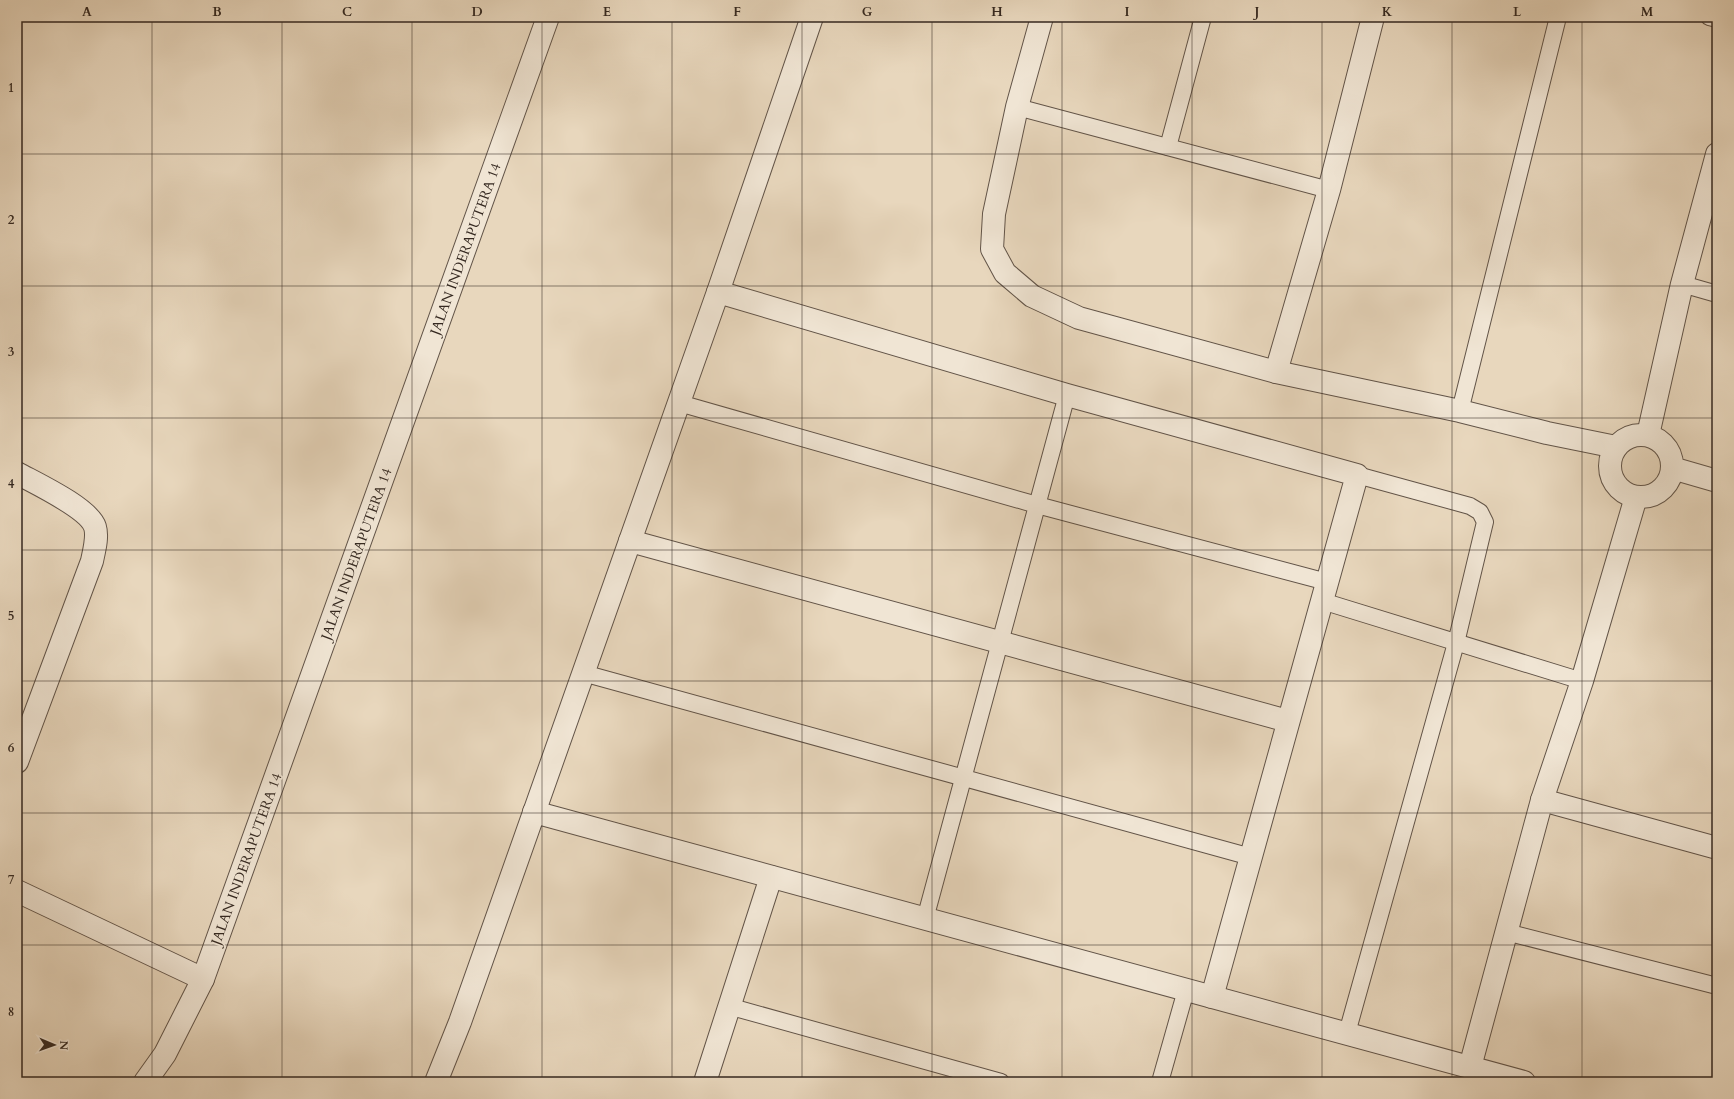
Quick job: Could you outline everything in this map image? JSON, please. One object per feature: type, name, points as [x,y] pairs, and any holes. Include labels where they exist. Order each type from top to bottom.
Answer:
[{"type":"street","name":"JALAN INDERAPUTERA 14","points":[[145,1082],[165,1054],[203,979],[548,17]]},
{"type":"street","points":[[436,1082],[460,1022],[630,542],[718,292],[812,17]]},
{"type":"street","points":[[1042,17],[1017,107],[994,214],[992,249],[1005,273],[1032,296],[1078,318],[1276,372],[1460,411],[1547,433],[1616,447]]},
{"type":"street","points":[[1276,372],[1329,190],[1373,17]]},
{"type":"street","points":[[1648,435],[1682,284],[1717,154]]},
{"type":"street","points":[[718,292],[1067,395],[1357,475],[1212,997]]},
{"type":"street","points":[[1636,435],[1648,435],[1659,440],[1667,448],[1671,457],[1672,468],[1668,484],[1656,494],[1646,497],[1636,497],[1626,493],[1618,487],[1612,478],[1610,468],[1611,458],[1616,447],[1625,439],[1636,435]]},
{"type":"street","points":[[1672,468],[1717,481]]},
{"type":"street","points":[[17,473],[70,502],[89,516],[95,527],[95,542],[92,561],[17,762]]},
{"type":"street","points":[[1470,1067],[1542,800],[1582,681],[1636,497]]},
{"type":"street","points":[[630,542],[1288,721]]},
{"type":"street","points":[[1542,800],[1717,848]]},
{"type":"street","points":[[534,812],[1524,1082]]},
{"type":"street","points":[[705,1082],[728,1006],[771,876]]},
{"type":"street","points":[[17,891],[203,979]]},
{"type":"lane","points":[[1168,147],[1203,17]]},
{"type":"lane","points":[[1460,411],[1558,17]]},
{"type":"lane","points":[[1709,17],[1717,19]]},
{"type":"lane","points":[[1017,107],[1329,190]]},
{"type":"lane","points":[[1682,284],[1717,294]]},
{"type":"lane","points":[[925,919],[1067,395]]},
{"type":"lane","points":[[679,403],[1037,505],[1324,592],[1456,643],[1582,681]]},
{"type":"lane","points":[[1346,1034],[1456,643],[1483,536],[1485,522],[1480,512],[1470,506],[1357,475]]},
{"type":"lane","points":[[583,673],[1251,857]]},
{"type":"lane","points":[[1506,932],[1717,986]]},
{"type":"lane","points":[[1160,1082],[1186,990]]},
{"type":"lane","points":[[728,1006],[1001,1082]]}]
